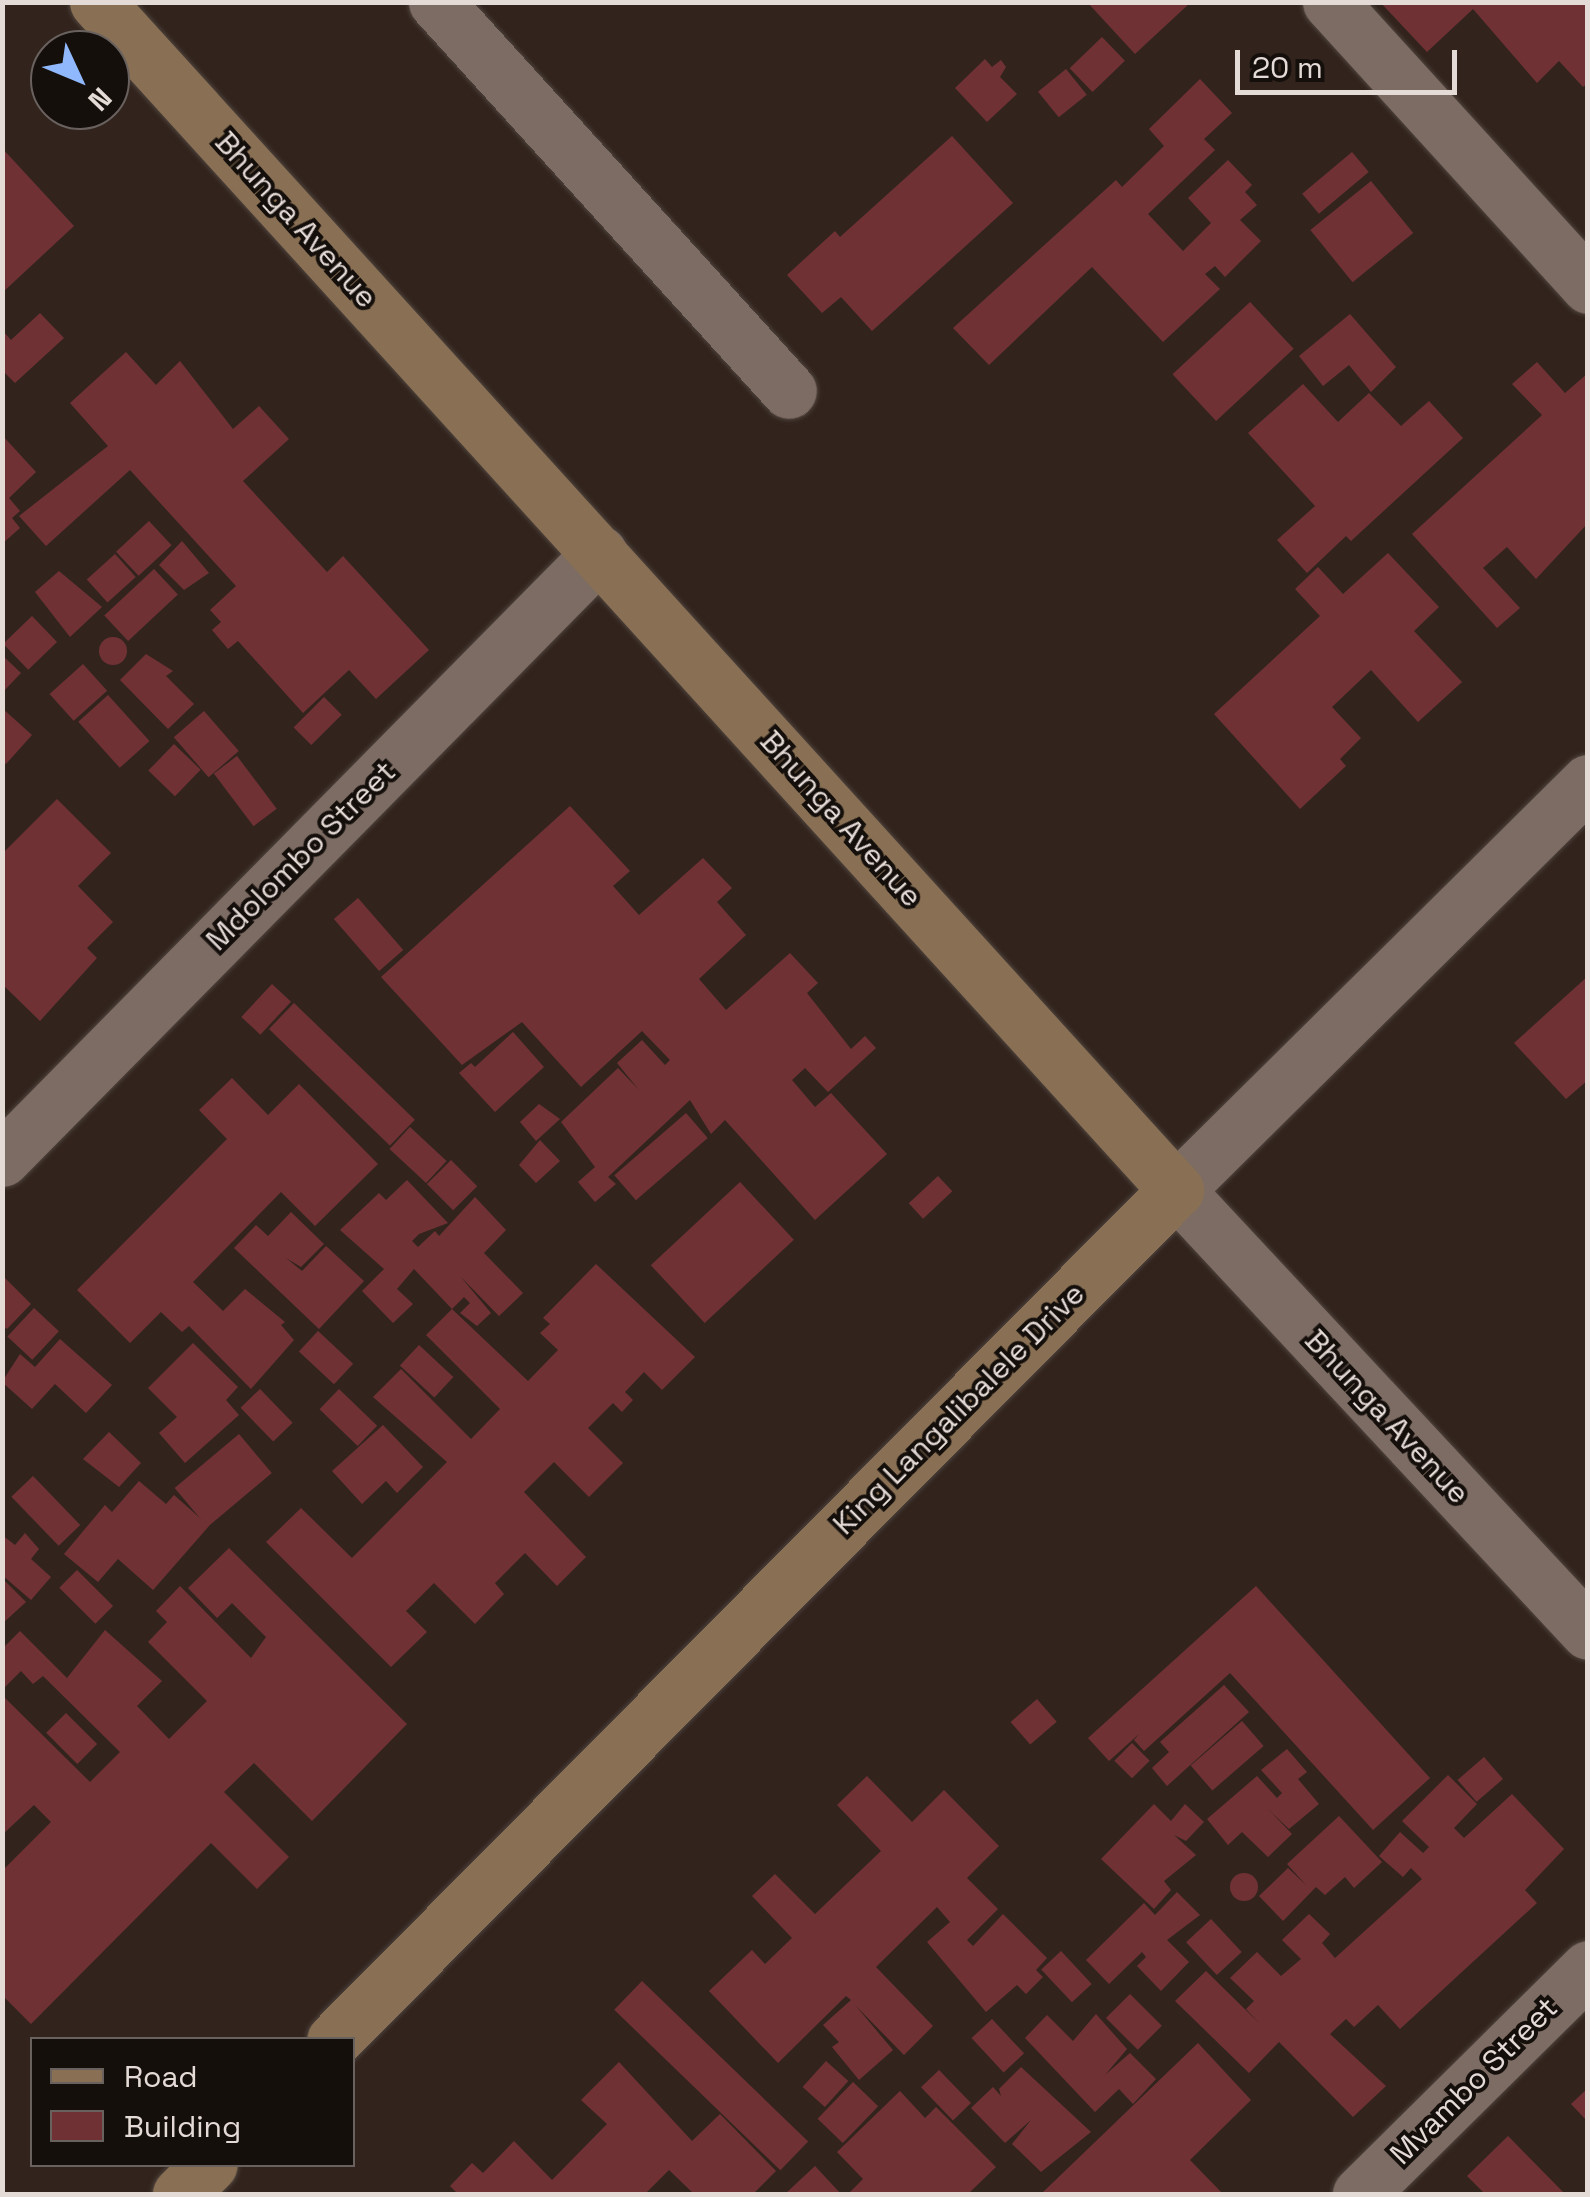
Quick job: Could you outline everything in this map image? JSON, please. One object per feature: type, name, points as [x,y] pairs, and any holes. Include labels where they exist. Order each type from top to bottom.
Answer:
[{"type":"street","name":"Bhunga Avenue","points":[[97,2],[1176,1190],[1588,1632]]},
{"type":"street","points":[[436,2],[789,391]]},
{"type":"street","points":[[1330,2],[1588,286]]},
{"type":"street","name":"Mdolombo Street","points":[[2,1160],[600,553]]},
{"type":"street","name":"King Langalibalele Drive","points":[[337,2037],[1176,1190],[1588,782]]},
{"type":"street","name":"Mvambo Street","points":[[1360,2194],[1588,1968]]},
{"type":"street","points":[[180,2194],[207,2167]]},
{"type":"building","points":[[1087,2],[1191,2],[1135,54]]},
{"type":"building","points":[[1380,2],[1588,2],[1588,83],[1583,87],[1559,61],[1537,83],[1473,9],[1427,52]]},
{"type":"building","points":[[1102,37],[1125,61],[1093,92],[1070,68]]},
{"type":"building","points":[[985,59],[992,67],[1001,60],[1006,67],[1000,77],[1017,94],[987,122],[955,88]]},
{"type":"building","points":[[1066,69],[1087,95],[1059,117],[1038,92]]},
{"type":"building","points":[[1200,79],[1232,113],[1204,139],[1215,150],[1148,214],[1183,251],[1211,223],[1188,198],[1228,160],[1252,185],[1245,192],[1257,205],[1240,220],[1261,241],[1225,277],[1215,266],[1205,274],[1220,289],[1163,342],[1092,267],[989,365],[953,328],[1116,180],[1122,187],[1164,146],[1149,129]]},
{"type":"building","points":[[952,136],[1013,203],[872,331],[841,297],[822,313],[787,275],[835,231],[840,237]]},
{"type":"building","points":[[2,148],[74,226],[2,293]]},
{"type":"building","points":[[1352,152],[1369,172],[1319,214],[1302,194]]},
{"type":"building","points":[[1371,181],[1413,233],[1353,282],[1310,230]]},
{"type":"building","points":[[1250,302],[1294,349],[1216,421],[1172,374]]},
{"type":"building","points":[[40,313],[64,338],[15,383],[2,370],[2,330],[11,340]]},
{"type":"building","points":[[1350,314],[1396,367],[1371,392],[1349,365],[1323,386],[1299,356]]},
{"type":"building","points":[[126,352],[156,385],[180,361],[233,429],[259,406],[289,439],[243,481],[327,572],[343,556],[429,650],[376,699],[349,670],[303,713],[238,641],[228,649],[212,630],[221,622],[210,610],[236,586],[130,470],[46,546],[19,516],[108,446],[70,403]]},
{"type":"building","points":[[1537,362],[1565,393],[1588,373],[1588,523],[1536,579],[1507,547],[1483,568],[1520,608],[1497,628],[1412,534],[1542,415],[1512,384]]},
{"type":"building","points":[[1303,384],[1338,422],[1369,393],[1401,426],[1429,401],[1463,438],[1351,541],[1346,536],[1307,573],[1277,540],[1315,506],[1248,433]]},
{"type":"building","points":[[2,435],[36,472],[9,498],[20,511],[12,518],[20,528],[2,544]]},
{"type":"building","points":[[149,521],[172,545],[139,576],[116,552]]},
{"type":"building","points":[[182,541],[209,573],[184,590],[159,565]]},
{"type":"building","points":[[1388,553],[1439,607],[1414,631],[1462,682],[1418,722],[1371,670],[1332,707],[1361,738],[1340,759],[1346,766],[1300,809],[1214,714],[1320,616],[1295,589],[1318,567],[1343,594]]},
{"type":"building","points":[[115,554],[136,577],[108,602],[87,579]]},
{"type":"building","points":[[154,569],[178,595],[128,641],[104,615]]},
{"type":"building","points":[[59,571],[102,607],[70,637],[35,592]]},
{"type":"building","points":[[32,616],[57,642],[28,670],[3,644]]},
{"type":"building","points":[[113,637],[123,641],[127,651],[123,661],[113,665],[103,661],[99,651],[103,641]]},
{"type":"building","points":[[146,654],[173,671],[166,676],[194,704],[168,729],[120,680]]},
{"type":"building","points":[[2,655],[21,673],[2,693]]},
{"type":"building","points":[[83,664],[107,691],[74,721],[50,694]]},
{"type":"building","points":[[108,695],[149,741],[120,768],[78,722]]},
{"type":"building","points":[[324,697],[342,715],[311,745],[294,727]]},
{"type":"building","points":[[2,708],[32,735],[6,764],[2,761]]},
{"type":"building","points":[[204,711],[239,751],[209,777],[174,737]]},
{"type":"building","points":[[174,744],[201,770],[175,796],[148,771]]},
{"type":"building","points":[[237,756],[277,809],[254,826],[214,773]]},
{"type":"building","points":[[57,799],[111,853],[78,886],[113,922],[87,948],[97,958],[40,1021],[2,984],[2,854]]},
{"type":"building","points":[[570,806],[630,871],[613,886],[639,915],[703,858],[732,888],[717,902],[746,935],[699,979],[726,1010],[790,953],[818,983],[807,993],[851,1049],[865,1036],[876,1048],[828,1092],[805,1068],[792,1080],[815,1107],[831,1093],[887,1154],[815,1220],[725,1120],[711,1134],[690,1100],[608,1177],[616,1184],[595,1202],[578,1182],[595,1167],[561,1122],[618,1068],[639,1090],[617,1063],[642,1040],[665,1065],[670,1060],[642,1031],[581,1087],[522,1022],[462,1065],[381,977]]},
{"type":"building","points":[[358,898],[403,950],[379,971],[334,919]]},
{"type":"building","points":[[1588,976],[1588,1080],[1566,1099],[1514,1043]]},
{"type":"building","points":[[272,984],[291,1002],[260,1035],[241,1017]]},
{"type":"building","points":[[294,1003],[415,1120],[390,1146],[269,1029]]},
{"type":"building","points":[[513,1032],[544,1067],[495,1112],[459,1073],[471,1063],[475,1067]]},
{"type":"building","points":[[232,1078],[268,1115],[299,1084],[378,1164],[315,1226],[281,1192],[193,1282],[223,1311],[245,1289],[285,1322],[281,1325],[294,1340],[251,1389],[189,1326],[182,1332],[161,1312],[130,1343],[77,1290],[227,1139],[199,1110]]},
{"type":"building","points":[[539,1104],[560,1119],[536,1141],[520,1122]]},
{"type":"building","points":[[686,1113],[708,1138],[636,1200],[614,1175]]},
{"type":"building","points":[[410,1127],[447,1161],[426,1183],[390,1149]]},
{"type":"building","points":[[540,1140],[560,1161],[536,1183],[519,1165]]},
{"type":"building","points":[[451,1160],[477,1186],[453,1210],[427,1184]]},
{"type":"building","points":[[938,1176],[952,1191],[923,1219],[909,1203]]},
{"type":"building","points":[[407,1180],[448,1223],[419,1234],[412,1241],[418,1247],[435,1231],[439,1236],[475,1197],[506,1230],[484,1253],[523,1293],[499,1316],[460,1276],[491,1313],[477,1326],[460,1313],[470,1303],[464,1297],[452,1309],[414,1269],[397,1289],[413,1304],[393,1323],[362,1291],[384,1269],[340,1230],[379,1193],[386,1200]]},
{"type":"building","points":[[740,1182],[794,1240],[705,1323],[651,1265]]},
{"type":"building","points":[[291,1212],[324,1244],[301,1267],[286,1258],[302,1271],[326,1246],[364,1281],[319,1329],[234,1248],[256,1225],[268,1236]]},
{"type":"building","points":[[596,1264],[695,1357],[662,1390],[644,1372],[625,1392],[633,1400],[622,1412],[613,1403],[588,1428],[623,1463],[589,1497],[554,1462],[524,1492],[586,1557],[557,1586],[525,1553],[495,1583],[504,1594],[475,1624],[434,1583],[406,1611],[427,1632],[391,1667],[266,1542],[301,1508],[352,1558],[447,1462],[373,1397],[401,1369],[471,1439],[500,1409],[426,1335],[452,1309],[528,1381],[558,1350],[540,1333],[550,1324],[543,1318]]},
{"type":"building","points":[[2,1275],[31,1304],[7,1329],[2,1325]]},
{"type":"building","points":[[34,1308],[59,1331],[32,1360],[7,1337]]},
{"type":"building","points":[[318,1331],[353,1364],[334,1384],[299,1351]]},
{"type":"building","points":[[60,1339],[112,1385],[86,1413],[55,1384],[32,1409],[2,1382],[20,1354],[35,1367]]},
{"type":"building","points":[[193,1343],[238,1387],[226,1400],[239,1415],[185,1463],[159,1433],[177,1417],[148,1388]]},
{"type":"building","points":[[419,1345],[453,1377],[434,1398],[400,1365]]},
{"type":"building","points":[[260,1389],[293,1423],[273,1442],[241,1408]]},
{"type":"building","points":[[339,1389],[377,1426],[358,1446],[320,1409]]},
{"type":"building","points":[[383,1425],[423,1467],[397,1493],[386,1481],[362,1504],[332,1471]]},
{"type":"building","points":[[109,1432],[141,1463],[119,1487],[83,1459]]},
{"type":"building","points":[[239,1434],[272,1473],[207,1527],[175,1488]]},
{"type":"building","points":[[33,1476],[80,1525],[59,1546],[11,1497]]},
{"type":"building","points":[[139,1481],[166,1504],[174,1495],[209,1526],[153,1590],[118,1559],[98,1582],[64,1554],[105,1505],[112,1512]]},
{"type":"building","points":[[25,1533],[39,1549],[31,1559],[51,1577],[31,1600],[2,1575],[2,1535],[15,1545]]},
{"type":"building","points":[[229,1548],[407,1724],[312,1821],[254,1763],[224,1792],[289,1857],[257,1889],[211,1843],[31,2024],[2,1995],[2,1871],[51,1822],[34,1805],[2,1835],[2,1695],[90,1782],[120,1752],[43,1676],[33,1684],[21,1671],[2,1690],[2,1649],[20,1631],[67,1678],[105,1630],[162,1681],[137,1706],[169,1739],[207,1701],[148,1642],[167,1622],[156,1611],[180,1586],[251,1658],[266,1637],[232,1603],[217,1618],[188,1588]]},
{"type":"building","points":[[77,1570],[113,1606],[95,1624],[59,1588]]},
{"type":"building","points":[[2,1578],[26,1602],[2,1624]]},
{"type":"building","points":[[1256,1586],[1430,1778],[1373,1830],[1230,1673],[1144,1751],[1134,1740],[1139,1734],[1109,1761],[1088,1738]]},
{"type":"building","points":[[1224,1685],[1249,1712],[1167,1786],[1152,1768],[1169,1752],[1160,1742]]},
{"type":"building","points":[[1037,1699],[1057,1722],[1030,1745],[1011,1722]]},
{"type":"building","points":[[66,1713],[97,1744],[77,1764],[46,1733]]},
{"type":"building","points":[[1242,1721],[1264,1746],[1212,1791],[1191,1766]]},
{"type":"building","points":[[1132,1743],[1150,1761],[1132,1778],[1114,1761]]},
{"type":"building","points":[[1287,1749],[1307,1772],[1298,1779],[1319,1804],[1289,1829],[1268,1809],[1292,1834],[1268,1857],[1242,1832],[1228,1845],[1207,1819],[1257,1776],[1277,1798],[1282,1793],[1261,1770]]},
{"type":"building","points":[[1484,1757],[1503,1779],[1477,1802],[1458,1780]]},
{"type":"building","points":[[1448,1775],[1477,1804],[1454,1828],[1464,1838],[1512,1794],[1564,1849],[1525,1890],[1537,1903],[1400,2029],[1378,2005],[1354,2027],[1346,2019],[1330,2034],[1386,2086],[1353,2117],[1279,2042],[1249,2073],[1175,2001],[1206,1971],[1259,2023],[1246,2009],[1254,2001],[1230,1978],[1257,1952],[1281,1976],[1301,1959],[1282,1940],[1309,1914],[1330,1934],[1322,1943],[1335,1958],[1422,1879],[1411,1868],[1403,1877],[1379,1856],[1400,1832],[1423,1853],[1429,1847],[1402,1821]]},
{"type":"building","points":[[867,1776],[912,1822],[944,1790],[999,1846],[967,1878],[998,1909],[967,1940],[973,1946],[1003,1914],[1047,1958],[1036,1970],[1043,1977],[1026,1994],[1017,1985],[986,2012],[927,1942],[950,1922],[937,1907],[876,1967],[933,2026],[904,2055],[855,2005],[893,2050],[859,2080],[832,2047],[839,2042],[823,2025],[851,2000],[846,1996],[778,2063],[709,1991],[752,1950],[765,1964],[792,1938],[752,1896],[775,1874],[815,1914],[881,1851],[837,1805]]},
{"type":"building","points":[[1154,1804],[1171,1821],[1185,1804],[1204,1822],[1186,1841],[1174,1835],[1196,1855],[1164,1881],[1171,1890],[1154,1909],[1101,1859]]},
{"type":"building","points":[[1339,1816],[1382,1862],[1354,1888],[1345,1877],[1325,1895],[1316,1887],[1283,1921],[1259,1896],[1288,1868],[1306,1885],[1287,1864]]},
{"type":"building","points":[[1244,1873],[1254,1877],[1258,1887],[1254,1897],[1244,1901],[1234,1897],[1230,1887],[1234,1877]]},
{"type":"building","points":[[1177,1892],[1200,1915],[1167,1940],[1189,1962],[1161,1991],[1137,1966],[1146,1957],[1142,1952],[1109,1984],[1086,1960],[1144,1903],[1155,1915]]},
{"type":"building","points":[[1211,1919],[1242,1952],[1217,1975],[1186,1942]]},
{"type":"building","points":[[1061,1951],[1092,1984],[1072,2002],[1041,1969]]},
{"type":"building","points":[[642,1981],[808,2141],[780,2170],[614,2010]]},
{"type":"building","points":[[1130,1994],[1162,2026],[1138,2050],[1106,2018]]},
{"type":"building","points":[[1096,2014],[1127,2049],[1105,2075],[1130,2053],[1156,2079],[1133,2104],[1119,2089],[1095,2112],[1025,2038],[1047,2015],[1073,2041]]},
{"type":"building","points":[[992,2019],[1024,2053],[1004,2072],[972,2038]]},
{"type":"building","points":[[1198,2043],[1251,2100],[1190,2160],[1223,2194],[1041,2194]]},
{"type":"building","points":[[826,2061],[848,2081],[825,2107],[803,2087]]},
{"type":"building","points":[[619,2062],[692,2141],[720,2114],[776,2171],[753,2194],[694,2194],[669,2170],[645,2194],[458,2194],[450,2186],[472,2163],[483,2173],[514,2141],[552,2180],[607,2124],[581,2100]]},
{"type":"building","points":[[1021,2067],[1091,2132],[1041,2172],[1012,2144],[1031,2120],[1005,2143],[971,2108],[993,2087],[1001,2096],[999,2089]]},
{"type":"building","points":[[939,2070],[971,2103],[953,2120],[921,2087]]},
{"type":"building","points":[[853,2082],[878,2106],[843,2143],[818,2119]]},
{"type":"building","points":[[1588,2088],[1588,2122],[1571,2104]]},
{"type":"building","points":[[900,2091],[925,2118],[936,2107],[996,2167],[968,2194],[848,2194],[863,2179],[837,2152]]},
{"type":"building","points":[[1508,2136],[1565,2194],[1485,2194],[1467,2176]]},
{"type":"building","points":[[815,2166],[841,2194],[785,2194]]}]
